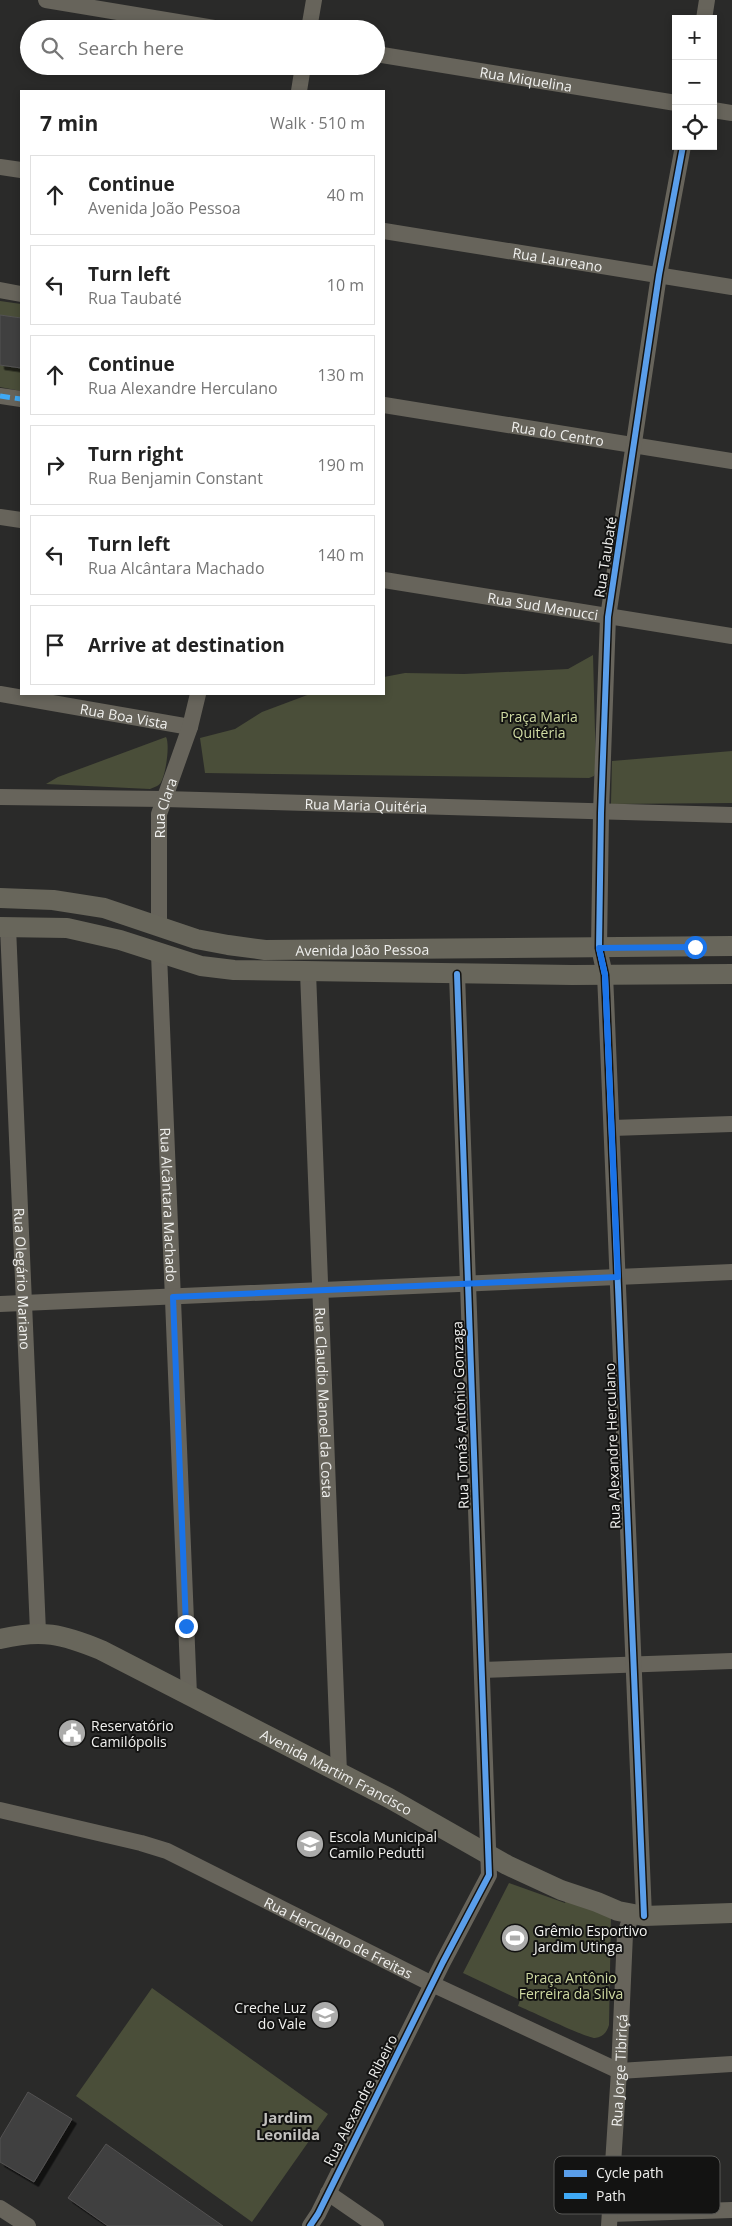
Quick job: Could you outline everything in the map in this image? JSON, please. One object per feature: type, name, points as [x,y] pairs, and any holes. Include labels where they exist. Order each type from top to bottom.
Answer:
[{"type":"main road","name":"Avenida João Pessoa","points":[[0,898],[53,900],[104,908],[204,940],[265,950],[732,946]]},
{"type":"main road","name":"Avenida João Pessoa","points":[[4,927],[67,928],[120,940],[201,966],[234,970],[457,974],[732,974]]},
{"type":"main road","name":"Avenida Martim Francisco","points":[[0,1639],[38,1632],[80,1642],[101,1650],[389,1798],[490,1856],[561,1890],[638,1915],[732,1913]]},
{"type":"street","points":[[46,0],[166,20]]},
{"type":"street","points":[[311,20],[314,0]]},
{"type":"street","points":[[705,15],[707,0]]},
{"type":"street","name":"Rua Miquelina","points":[[385,56],[672,103]]},
{"type":"street","points":[[299,90],[302,75]]},
{"type":"street","points":[[717,111],[732,113]]},
{"type":"street","name":"Rua Taubaté","points":[[605,975],[599,948],[601,813],[608,617],[659,275],[682,150]]},
{"type":"street","points":[[0,168],[20,170]]},
{"type":"street","name":"Rua Laureano","points":[[385,231],[732,287]]},
{"type":"street","points":[[0,290],[20,294]]},
{"type":"street","points":[[0,396],[20,400]]},
{"type":"street","name":"Rua do Centro","points":[[385,405],[732,461]]},
{"type":"street","points":[[0,517],[20,520]]},
{"type":"street","name":"Rua Sud Menucci","points":[[385,580],[732,636]]},
{"type":"street","name":"Rua Boa Vista","points":[[0,694],[190,727]]},
{"type":"street","name":"Rua Clara","points":[[159,927],[159,814],[190,727],[198,695]]},
{"type":"street","name":"Rua Maria Quitéria","points":[[0,796],[732,815]]},
{"type":"street","name":"Rua Olegário Mariano","points":[[4,927],[24,1303],[38,1632]]},
{"type":"street","name":"Rua Alcântara Machado","points":[[159,954],[189,1695]]},
{"type":"street","name":"Rua Claudio Manoel da Costa","points":[[308,972],[339,1773]]},
{"type":"street","name":"Rua Tomás Antônio Gonzaga","points":[[457,974],[490,1856]]},
{"type":"street","name":"Rua Alexandre Herculano","points":[[605,975],[634,1665],[638,1915]]},
{"type":"street","points":[[612,1128],[732,1124]]},
{"type":"street","points":[[0,1304],[732,1272]]},
{"type":"street","points":[[482,1670],[732,1661]]},
{"type":"street","name":"Rua Herculano de Freitas","points":[[0,1810],[141,1843],[167,1851],[432,1984],[619,2071],[732,2064]]},
{"type":"street","name":"Rua Alexandre Ribeiro","points":[[310,2226],[489,1875],[490,1856]]},
{"type":"street","name":"Rua Jorge Tibiriçá","points":[[613,2156],[625,1934],[638,1915]]},
{"type":"street","points":[[328,2193],[376,2226]]},
{"type":"street","points":[[1,2209],[28,2226]]},
{"type":"street","points":[[609,2220],[683,2214]]},
{"type":"green space","points":[[0,301],[20,304],[20,391],[0,387]]},
{"type":"green space","name":"Praça Maria Quitéria","points":[[593,655],[596,771],[594,776],[589,778],[205,773],[200,738],[235,729],[262,712],[307,695],[385,695],[385,677],[405,673],[464,674],[568,669]]},
{"type":"green space","points":[[166,737],[168,752],[165,771],[161,782],[154,788],[46,784],[58,777]]},
{"type":"green space","points":[[732,751],[732,803],[611,804],[612,761]]},
{"type":"green space","name":"Praça Antônio Ferreira da Silva","points":[[509,1883],[565,1903],[567,1898],[611,1918],[609,2025],[606,2032],[602,2035],[595,2038],[590,2037],[558,2024],[518,2006],[520,2000],[463,1973]]},
{"type":"green space","points":[[152,1988],[328,2114],[252,2222],[76,2096]]},
{"type":"building","points":[[0,315],[20,318],[20,368],[0,365]]},
{"type":"building","points":[[28,2092],[72,2119],[34,2182],[0,2162],[0,2139]]},
{"type":"building","points":[[106,2144],[223,2226],[108,2226],[68,2198]]},
{"type":"marked path","points":[[0,396],[20,399]]},
{"type":"cycle path","points":[[644,1916],[605,975],[599,948],[601,813],[608,617],[659,275],[682,150]]},
{"type":"cycle path","points":[[310,2226],[318,2214],[443,1962],[489,1875],[457,974]]},
{"type":"place","name":"Reservatório Camilópolis","points":[[72,1733]]},
{"type":"place","name":"Escola Municipal Camilo Pedutti","points":[[310,1844]]},
{"type":"place","name":"Grêmio Esportivo Jardim Utinga","points":[[515,1938]]},
{"type":"place","name":"Creche Luz do Vale","points":[[325,2015]]},
{"type":"district","name":"Jardim Leonilda","points":[[288,2126]]},
{"type":"route","points":[[186,1626],[173,1297],[618,1277],[605,975],[599,948],[695,947]]}]
